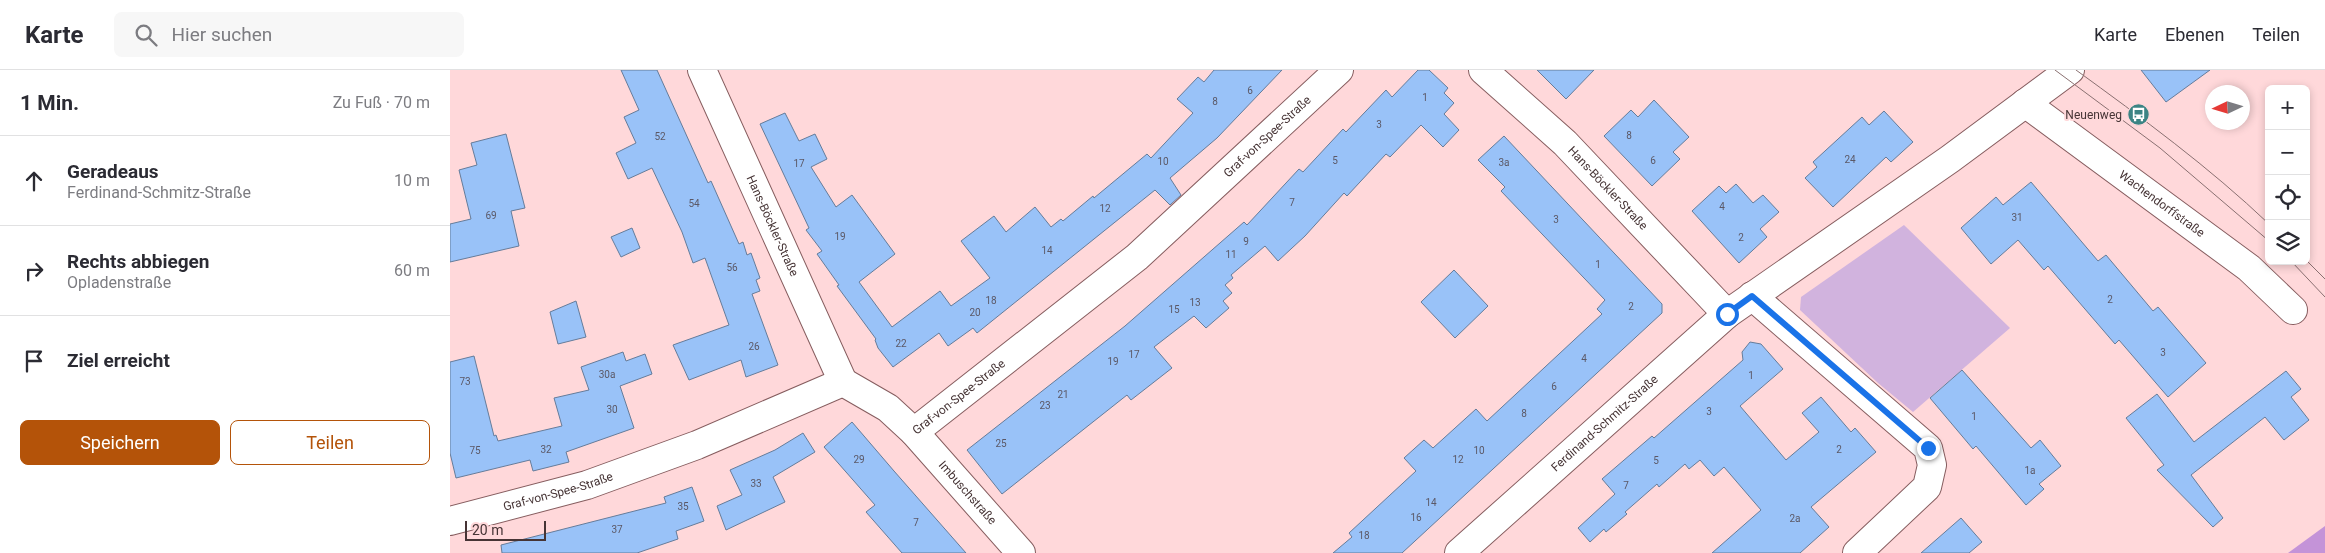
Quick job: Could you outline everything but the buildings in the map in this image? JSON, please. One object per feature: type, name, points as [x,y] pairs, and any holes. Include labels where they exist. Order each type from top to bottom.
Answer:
[{"type":"street","name":"Hans-Böckler-Straße","points":[[702,70],[843,382]]},
{"type":"street","name":"Graf-von-Spee-Straße","points":[[450,521],[587,485],[698,445],[843,382],[888,408],[914,432],[1137,258],[1339,70]]},
{"type":"street","name":"Hans-Böckler-Straße","points":[[1483,70],[1565,143],[1727,314]]},
{"type":"street","points":[[1857,553],[1927,487],[1932,465],[1928,448],[1752,296],[1950,159],[2070,70]]},
{"type":"street","name":"Wachendorffstraße","points":[[2025,103],[2249,268],[2293,310]]},
{"type":"street","name":"Ferdinand-Schmitz-Straße","points":[[1459,553],[1727,314],[1752,296]]},
{"type":"street","name":"Imbuschstraße","points":[[914,432],[1021,553]]},
{"type":"shaded area","points":[[1904,225],[2010,328],[1913,412],[1878,383],[1800,310],[1801,297]]},
{"type":"shaded area","points":[[2325,526],[2325,553],[2288,553]]},
{"type":"tram line","points":[[2055,70],[2160,148],[2265,238]]},
{"type":"tram line","points":[[2076,70],[2199,163],[2265,220]]},
{"type":"tram line","points":[[2310,264],[2325,279]]},
{"type":"tram line","points":[[2295,265],[2325,297]]},
{"type":"place","name":"Neuenweg","points":[[2138,115]]},
{"type":"route","points":[[1727,314],[1752,296],[1928,448]]}]
